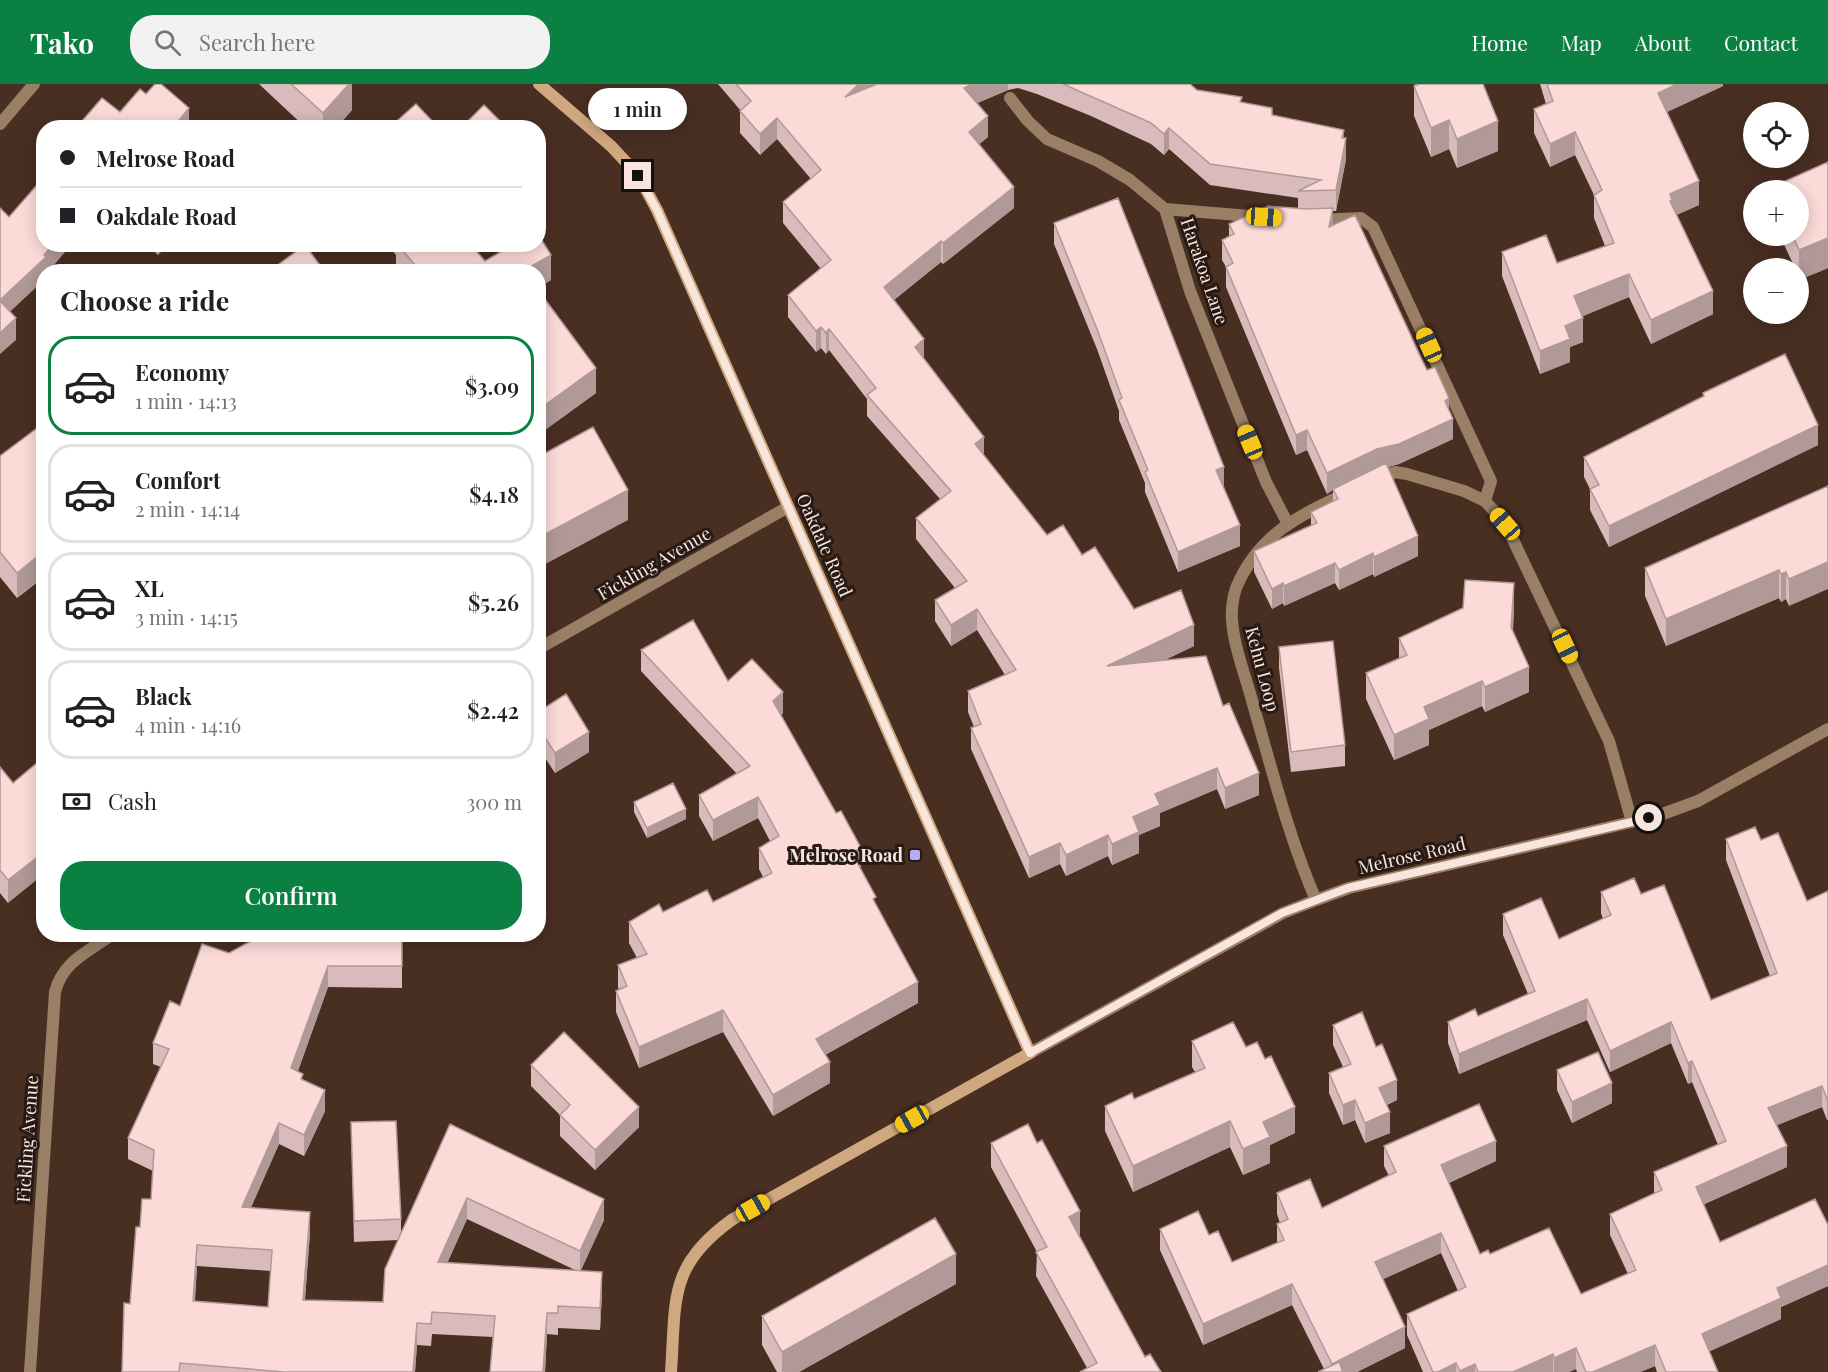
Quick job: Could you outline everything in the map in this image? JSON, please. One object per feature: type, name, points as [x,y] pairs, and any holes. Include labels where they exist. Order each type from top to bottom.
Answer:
[{"type":"street","points":[[0,124],[34,84]]},
{"type":"street","name":"Oakdale Road","points":[[539,84],[611,146],[638,176],[657,210],[1030,1053]]},
{"type":"street","name":"Harakoa Lane","points":[[1011,98],[1028,121],[1047,139],[1098,161],[1130,180],[1165,209],[1190,291],[1266,482],[1287,522]]},
{"type":"street","points":[[1165,209],[1274,218]]},
{"type":"street","points":[[1307,221],[1361,218],[1373,227],[1491,481],[1485,501]]},
{"type":"street","name":"Kehu Loop","points":[[1316,900],[1304,871],[1266,750],[1232,619],[1235,590],[1247,567],[1287,522],[1395,472],[1485,501],[1505,524],[1604,730],[1625,792],[1632,822]]},
{"type":"street","name":"Fickling Avenue","points":[[546,644],[788,507]]},
{"type":"street","name":"Melrose Road","points":[[670,1372],[675,1306],[681,1276],[694,1252],[710,1235],[733,1219],[1282,913],[1348,888],[1632,822],[1698,801],[1828,729]]},
{"type":"street","name":"Fickling Avenue","points":[[30,1372],[55,992],[60,975],[75,960],[101,942]]},
{"type":"building","points":[[155,84],[161,84],[189,108],[179,120],[83,120],[102,98],[120,112],[140,89],[146,94]]},
{"type":"building","points":[[291,84],[349,84],[323,113]]},
{"type":"building","points":[[736,84],[859,84],[845,97],[877,84],[973,84],[964,88],[988,116],[969,132],[1014,187],[884,287],[924,339],[915,347],[984,437],[975,444],[1047,535],[1063,525],[1082,555],[1095,547],[1134,609],[1181,590],[1194,625],[1107,666],[1206,656],[1223,706],[1229,703],[1259,773],[1225,788],[1217,768],[1155,794],[1160,805],[1133,817],[1139,832],[1112,844],[1108,835],[1066,855],[1060,843],[1029,857],[971,728],[981,724],[968,691],[1016,670],[977,609],[951,625],[935,600],[967,581],[916,518],[951,491],[867,395],[876,388],[829,329],[826,333],[821,327],[816,331],[788,295],[831,260],[783,202],[821,170],[777,118],[760,134],[740,111],[751,101]]},
{"type":"building","points":[[1063,84],[1190,84],[1197,90],[1242,97],[1240,102],[1272,108],[1272,115],[1344,130],[1342,138],[1346,138],[1336,190],[1298,191],[1321,180],[1210,164],[1169,128],[1164,134],[1151,123]]},
{"type":"building","points":[[1420,84],[1483,84],[1498,121],[1457,139],[1449,120],[1431,128],[1414,86]]},
{"type":"building","points":[[1547,84],[1677,84],[1658,93],[1699,181],[1670,194],[1672,200],[1670,201],[1713,291],[1651,320],[1629,274],[1574,296],[1583,318],[1565,326],[1570,339],[1540,351],[1502,252],[1546,235],[1557,263],[1614,243],[1594,195],[1602,190],[1575,132],[1550,144],[1534,109],[1553,101]]},
{"type":"building","points":[[416,104],[431,120],[398,120]]},
{"type":"building","points":[[484,105],[499,120],[469,120]]},
{"type":"building","points":[[1828,162],[1828,238],[1809,246],[1809,180],[1788,180]]},
{"type":"building","points":[[36,186],[36,252],[46,252],[44,255],[46,257],[0,300],[0,208],[9,217]]},
{"type":"building","points":[[1118,198],[1224,467],[1216,470],[1240,525],[1178,552],[1145,472],[1148,470],[1119,400],[1122,398],[1097,329],[1054,223]]},
{"type":"building","points":[[1268,206],[1306,209],[1333,208],[1329,227],[1355,215],[1427,370],[1435,367],[1449,398],[1445,401],[1453,419],[1399,444],[1377,449],[1327,473],[1307,430],[1296,435],[1226,267],[1233,263],[1222,240],[1234,234],[1229,224]]},
{"type":"building","points":[[1797,246],[1809,246],[1799,250]]},
{"type":"building","points":[[546,247],[551,255],[535,264],[414,264],[404,252],[477,252],[485,261],[500,252],[546,252]]},
{"type":"building","points":[[295,252],[310,252],[319,264],[279,264]]},
{"type":"building","points":[[0,301],[16,318],[0,333]]},
{"type":"building","points":[[546,301],[596,368],[546,404]]},
{"type":"building","points":[[1785,354],[1818,425],[1609,526],[1590,489],[1599,485],[1584,457],[1704,396],[1703,393]]},
{"type":"building","points":[[593,427],[628,490],[546,534],[546,453]]},
{"type":"building","points":[[36,429],[36,558],[17,573],[0,552],[0,456]]},
{"type":"building","points":[[1386,463],[1418,536],[1374,557],[1373,553],[1339,570],[1335,563],[1284,586],[1283,583],[1272,589],[1254,551],[1317,523],[1311,512],[1338,499],[1333,489]]},
{"type":"building","points":[[1828,486],[1828,562],[1789,579],[1786,572],[1781,574],[1779,570],[1666,619],[1645,568]]},
{"type":"building","points":[[1465,580],[1514,583],[1511,627],[1529,667],[1485,687],[1482,681],[1424,707],[1429,719],[1394,735],[1366,673],[1407,655],[1399,638],[1463,608]]},
{"type":"building","points":[[693,620],[728,681],[752,659],[783,692],[773,701],[836,813],[841,811],[861,848],[852,853],[876,897],[873,899],[918,982],[816,1039],[830,1062],[773,1095],[723,1010],[639,1047],[616,991],[627,986],[618,965],[647,954],[629,922],[659,904],[663,912],[707,890],[713,902],[772,873],[759,848],[779,836],[758,797],[713,820],[699,795],[750,766],[641,650]]},
{"type":"building","points":[[1333,641],[1345,745],[1291,752],[1279,647]]},
{"type":"building","points":[[566,694],[589,732],[555,753],[546,739],[546,707]]},
{"type":"building","points":[[36,764],[36,858],[8,880],[0,870],[0,767],[13,783]]},
{"type":"building","points":[[673,783],[686,809],[647,828],[634,802]]},
{"type":"building","points":[[1755,827],[1761,840],[1778,833],[1807,901],[1828,891],[1828,1099],[1822,1086],[1768,1108],[1787,1146],[1696,1187],[1720,1242],[1815,1199],[1828,1225],[1828,1265],[1777,1288],[1781,1298],[1702,1334],[1718,1372],[1666,1372],[1655,1345],[1593,1372],[1586,1372],[1576,1348],[1554,1358],[1553,1354],[1513,1372],[1478,1372],[1475,1364],[1460,1371],[1456,1363],[1438,1372],[1433,1372],[1407,1314],[1466,1287],[1441,1233],[1375,1262],[1405,1327],[1332,1364],[1292,1284],[1203,1324],[1160,1229],[1198,1211],[1209,1235],[1218,1231],[1232,1262],[1284,1240],[1277,1224],[1288,1219],[1277,1193],[1310,1179],[1322,1208],[1396,1172],[1384,1146],[1479,1104],[1496,1141],[1441,1165],[1480,1254],[1488,1250],[1490,1254],[1549,1228],[1581,1294],[1636,1270],[1610,1214],[1662,1190],[1654,1172],[1726,1141],[1692,1061],[1688,1063],[1671,1022],[1610,1051],[1587,999],[1459,1054],[1448,1022],[1475,1009],[1478,1016],[1535,991],[1503,914],[1541,898],[1559,939],[1611,915],[1601,892],[1634,878],[1641,894],[1664,885],[1711,1000],[1777,973],[1726,839]]},
{"type":"building","points":[[249,942],[402,942],[402,966],[328,966],[291,1068],[303,1074],[301,1079],[325,1090],[304,1135],[279,1123],[242,1207],[310,1212],[303,1300],[383,1302],[385,1269],[450,1124],[604,1199],[580,1251],[467,1198],[438,1262],[602,1272],[600,1308],[558,1306],[558,1313],[547,1313],[543,1372],[490,1372],[495,1316],[432,1312],[431,1324],[417,1323],[413,1372],[284,1372],[180,1363],[179,1372],[122,1372],[124,1303],[130,1304],[136,1227],[140,1227],[142,1199],[151,1199],[154,1150],[128,1138],[169,1049],[153,1043],[170,1001],[180,1006],[202,944],[229,953]],"holes":[[[197,1245],[272,1250],[268,1307],[193,1301]]]},
{"type":"building","points":[[1362,1012],[1376,1047],[1382,1044],[1397,1080],[1379,1088],[1390,1112],[1365,1123],[1355,1100],[1343,1105],[1329,1073],[1351,1064],[1333,1025]]},
{"type":"building","points":[[1233,1022],[1246,1047],[1257,1042],[1265,1059],[1271,1056],[1295,1107],[1263,1122],[1270,1137],[1243,1149],[1230,1121],[1133,1166],[1105,1106],[1132,1093],[1134,1099],[1205,1068],[1192,1041]]},
{"type":"building","points":[[564,1032],[639,1107],[595,1150],[560,1115],[570,1105],[531,1065]]},
{"type":"building","points":[[1598,1052],[1612,1083],[1572,1102],[1557,1070]]},
{"type":"building","points":[[396,1121],[401,1219],[354,1221],[351,1122]]},
{"type":"building","points":[[1028,1124],[1037,1143],[1042,1140],[1080,1211],[1069,1217],[1145,1357],[1150,1354],[1161,1372],[1080,1372],[1097,1363],[1036,1252],[1047,1247],[991,1143]]},
{"type":"building","points":[[935,1218],[956,1254],[782,1352],[762,1316]]},
{"type":"building","points":[[1339,1362],[1343,1372],[1318,1372]]},
{"type":"place","name":"Melrose Road","points":[[915,855]]},
{"type":"route","points":[[638,176],[657,210],[1030,1053],[1282,913],[1316,900],[1348,888],[1649,818]]}]
